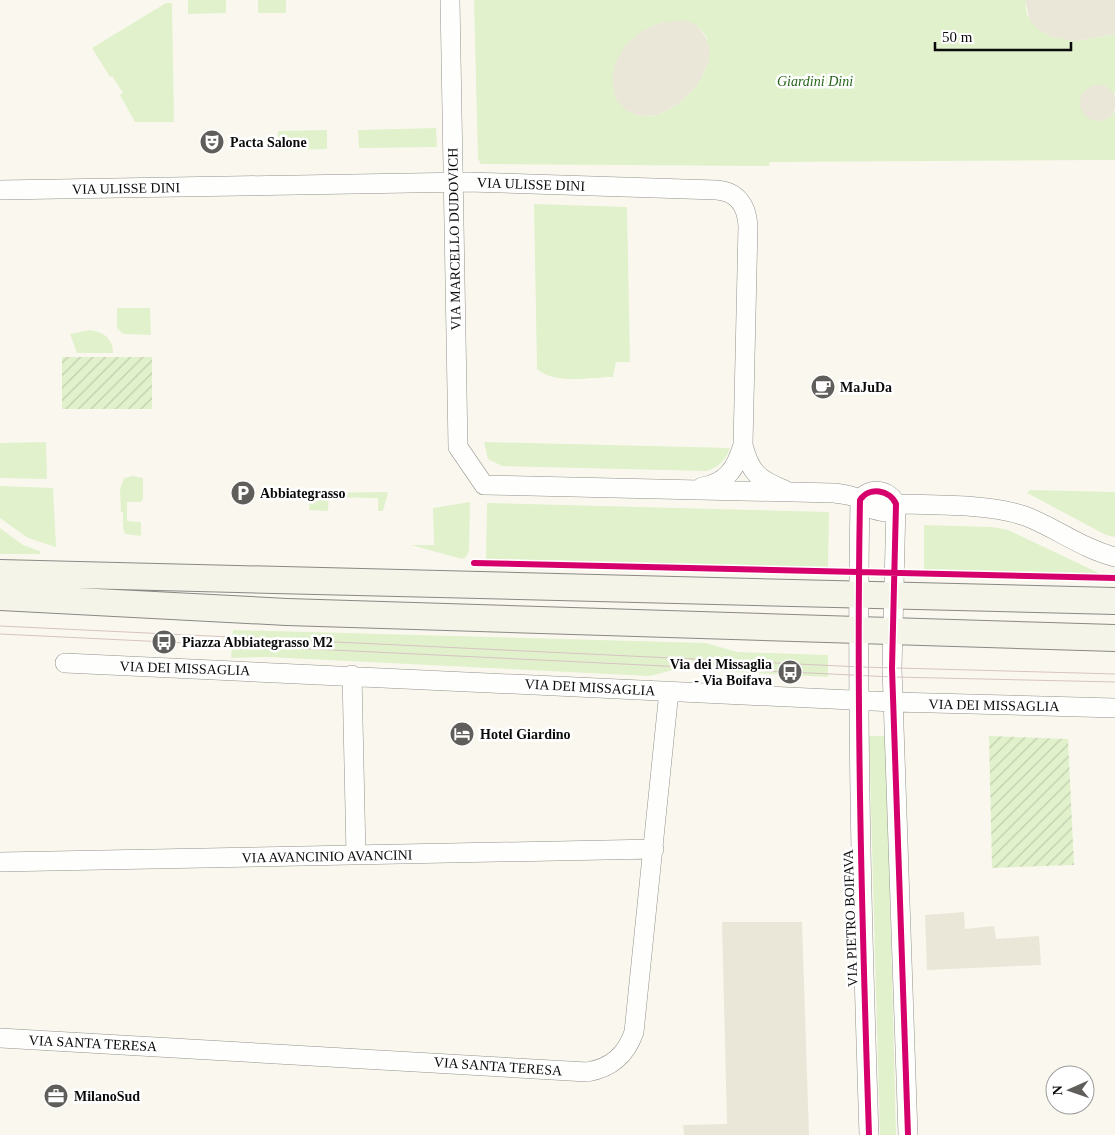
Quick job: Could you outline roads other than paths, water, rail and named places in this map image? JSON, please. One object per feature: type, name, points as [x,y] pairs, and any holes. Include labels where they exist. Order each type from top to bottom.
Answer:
[{"type":"main road","points":[[0,573],[1115,602]]},
{"type":"main road","points":[[0,597],[287,612],[1115,638]]},
{"type":"street","name":"VIA MARCELLO DUDOVICH","points":[[450,0],[458,447],[484,485],[688,490]]},
{"type":"street","name":"VIA ULISSE DINI","points":[[0,190],[453,183],[724,190],[735,196],[745,208],[748,226],[744,445],[747,461],[757,476],[770,484],[791,492]]},
{"type":"street","points":[[688,490],[712,486],[729,476],[738,462],[744,445]]},
{"type":"street","points":[[688,490],[834,493],[860,500],[871,510],[885,512],[896,504],[1010,512],[1038,522],[1084,546],[1115,557]]},
{"type":"street","points":[[857,630],[860,500]]},
{"type":"street","points":[[896,504],[892,631],[908,1135]]},
{"type":"street","name":"VIA PIETRO BOIFAVA","points":[[857,630],[868,1135]]},
{"type":"street","name":"VIA DEI MISSAGLIA","points":[[65,663],[352,674],[894,702],[1115,708]]},
{"type":"street","points":[[352,674],[356,855]]},
{"type":"street","name":"VIA SANTA TERESA","points":[[0,1038],[587,1072],[601,1069],[621,1056],[629,1045],[634,1032],[669,691]]},
{"type":"street","name":"VIA AVANCINIO AVANCINI","points":[[0,862],[654,849]]},
{"type":"tram line","points":[[0,626],[861,667],[1115,674]]},
{"type":"tram line","points":[[0,634],[893,677],[1115,682]]},
{"type":"place","name":"Pacta Salone","points":[[212,142]]},
{"type":"place","name":"MaJuDa","points":[[823,387]]},
{"type":"place","name":"Abbiategrasso","points":[[243,493]]},
{"type":"place","name":"Piazza Abbiategrasso M2","points":[[164,642]]},
{"type":"place","name":"Via dei Missaglia - Via Boifava","points":[[790,672]]},
{"type":"place","name":"Hotel Giardino","points":[[462,734]]},
{"type":"place","name":"MilanoSud","points":[[56,1096]]},
{"type":"park label","name":"Giardini Dini","points":[[815,81]]}]
